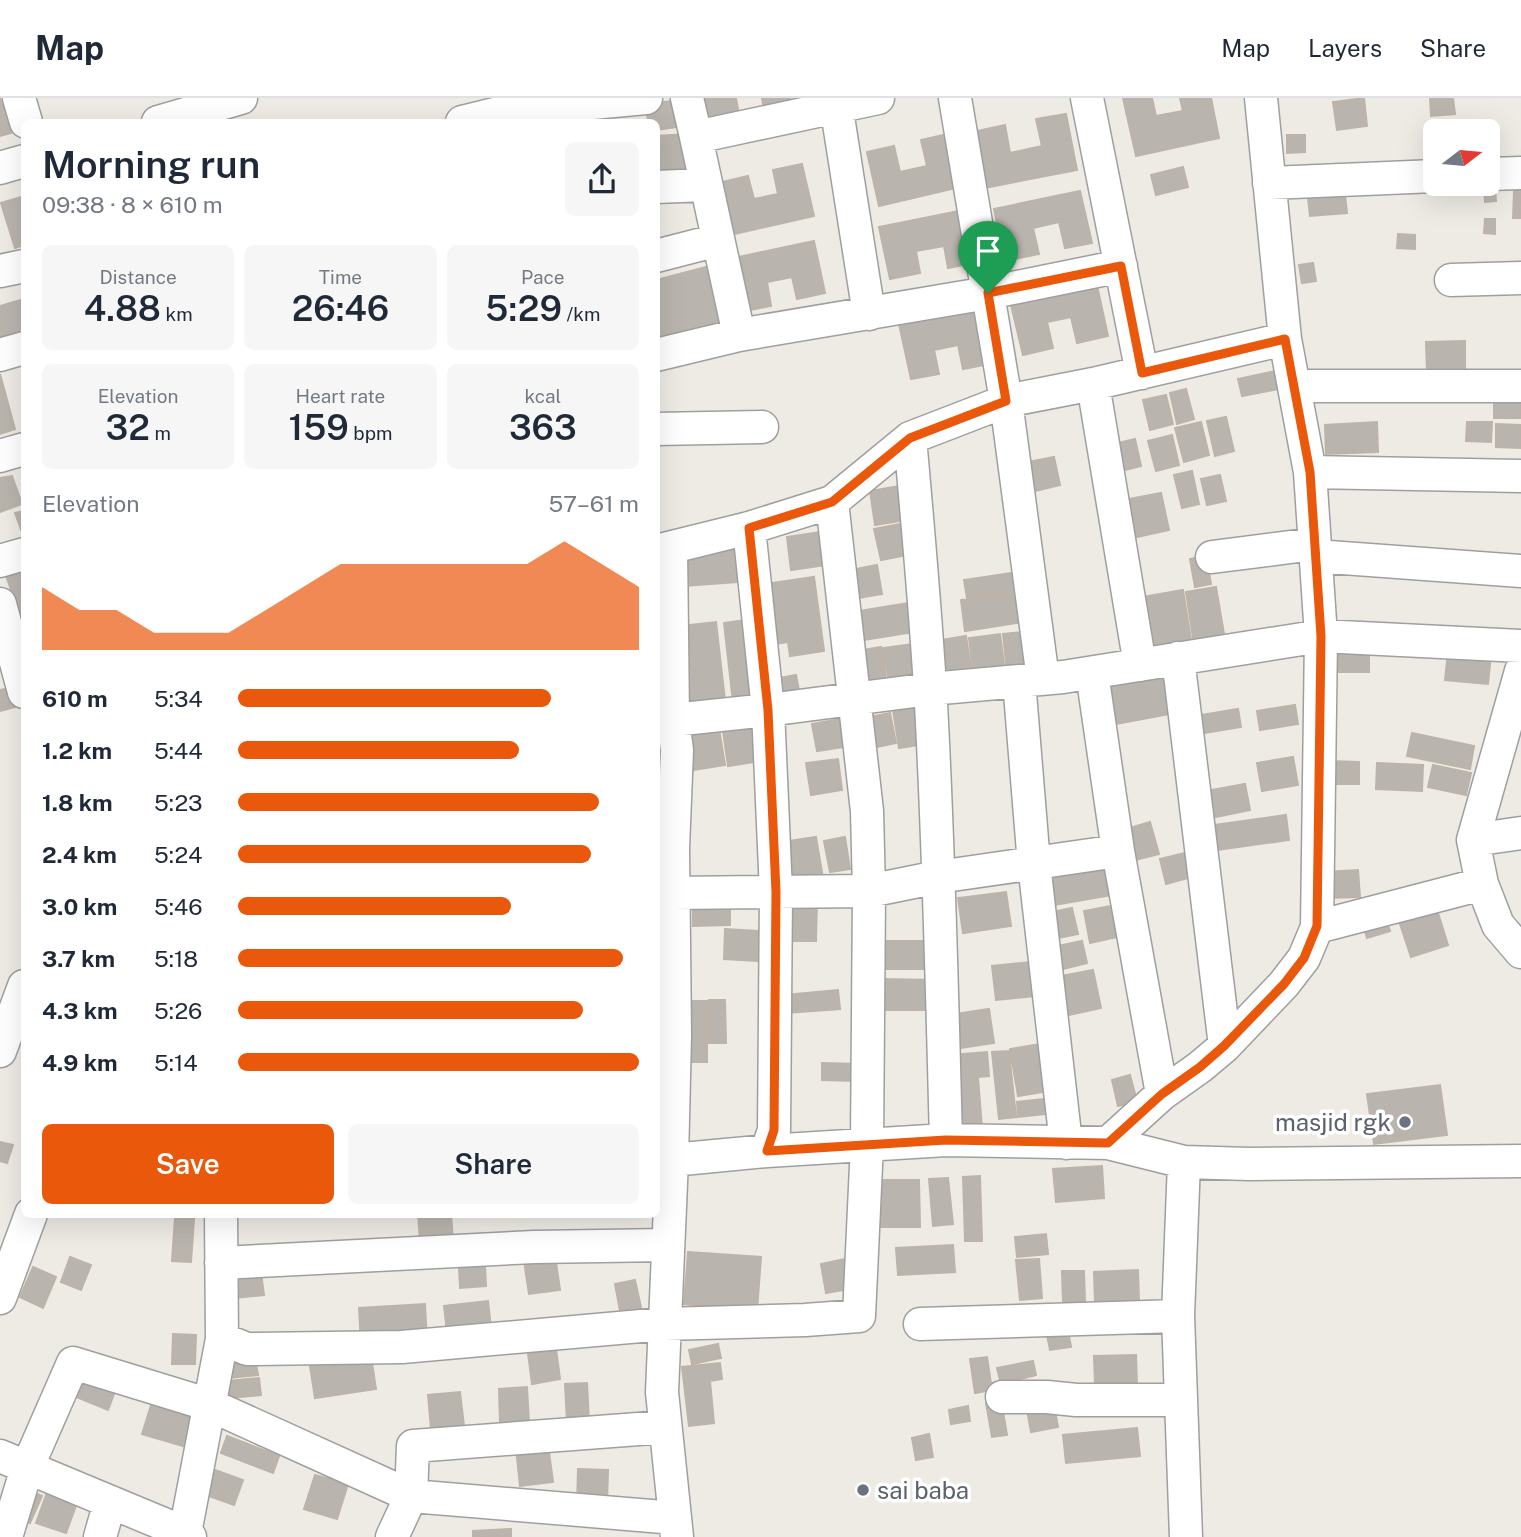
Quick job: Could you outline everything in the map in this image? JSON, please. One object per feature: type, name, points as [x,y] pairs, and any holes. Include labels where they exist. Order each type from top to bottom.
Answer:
[{"type":"street","points":[[19,98],[25,119]]},
{"type":"street","points":[[168,119],[241,98],[245,119]]},
{"type":"street","points":[[473,119],[506,110],[646,98]]},
{"type":"street","points":[[687,98],[739,335]]},
{"type":"street","points":[[696,137],[836,102],[878,98]]},
{"type":"street","points":[[955,98],[1006,401],[1031,680],[1034,864],[1066,1143]]},
{"type":"street","points":[[1087,98],[1142,373]]},
{"type":"street","points":[[1108,1143],[1162,1094],[1224,1046],[1284,984],[1304,958],[1317,926],[1321,636],[1310,472],[1285,339],[1261,98]]},
{"type":"street","points":[[836,102],[869,314]]},
{"type":"street","points":[[0,168],[21,162]]},
{"type":"street","points":[[1500,174],[1521,173]]},
{"type":"street","points":[[1269,183],[1423,177]]},
{"type":"street","points":[[660,187],[705,185]]},
{"type":"street","points":[[660,255],[718,240]]},
{"type":"street","points":[[660,354],[739,335],[988,293],[1121,266]]},
{"type":"street","points":[[0,271],[21,267]]},
{"type":"street","points":[[1451,280],[1521,278]]},
{"type":"street","points":[[6,1537],[13,1462],[73,1363],[210,1405],[411,1496],[676,1527],[662,1392],[667,1245],[665,942],[673,893],[665,848],[668,740],[664,658],[664,549],[749,528],[832,502],[910,438],[1006,401],[1093,384],[1285,339]]},
{"type":"street","points":[[0,355],[21,349]]},
{"type":"street","points":[[1093,384],[1140,664]]},
{"type":"street","points":[[1294,386],[1521,386]]},
{"type":"street","points":[[660,429],[762,427]]},
{"type":"street","points":[[910,438],[930,689],[946,1140]]},
{"type":"street","points":[[0,456],[21,450]]},
{"type":"street","points":[[1310,472],[1521,476]]},
{"type":"street","points":[[222,1339],[247,1349],[402,1346],[664,1324],[859,1316],[867,1144],[867,811],[832,502]]},
{"type":"street","points":[[749,528],[768,710],[776,892],[774,1130],[767,1151]]},
{"type":"street","points":[[1212,557],[1315,550],[1521,571]]},
{"type":"street","points":[[0,561],[21,555]]},
{"type":"street","points":[[0,604],[18,641],[21,666]]},
{"type":"street","points":[[668,740],[768,710],[930,689],[1092,673],[1321,636],[1521,646]]},
{"type":"street","points":[[1178,658],[1224,1046]]},
{"type":"street","points":[[1092,673],[1118,851],[1162,1094]]},
{"type":"street","points":[[1520,676],[1508,760],[1473,840],[1482,884],[1509,923],[1521,952]]},
{"type":"street","points":[[1473,840],[1521,833]]},
{"type":"street","points":[[673,893],[869,891],[938,877],[1118,851]]},
{"type":"street","points":[[1317,926],[1482,884]]},
{"type":"street","points":[[0,978],[21,983]]},
{"type":"street","points":[[0,1051],[21,992]]},
{"type":"street","points":[[666,1151],[767,1151],[946,1140],[1108,1143],[1184,1162],[1249,1164],[1521,1161]]},
{"type":"street","points":[[1184,1162],[1178,1316],[1186,1537]]},
{"type":"street","points":[[0,1298],[30,1218]]},
{"type":"street","points":[[13,1462],[187,1535],[222,1339],[221,1218]]},
{"type":"street","points":[[221,1264],[534,1247],[667,1245]]},
{"type":"street","points":[[920,1324],[1178,1316]]},
{"type":"street","points":[[1002,1397],[1181,1400]]},
{"type":"street","points":[[393,1537],[411,1496],[413,1446],[665,1427]]},
{"type":"street","points":[[100,1537],[110,1502]]},
{"type":"building","points":[[0,98],[11,133],[0,136]]},
{"type":"building","points":[[702,98],[736,98],[739,115],[707,122]]},
{"type":"building","points":[[762,98],[790,98],[791,104],[764,109]]},
{"type":"building","points":[[1123,98],[1152,98],[1156,116],[1183,111],[1180,98],[1211,98],[1219,138],[1136,156]]},
{"type":"building","points":[[1364,98],[1367,126],[1337,130],[1333,102]]},
{"type":"building","points":[[1430,98],[1453,98],[1455,114],[1431,116]]},
{"type":"building","points":[[681,100],[684,126],[660,129],[660,119],[648,119],[646,104]]},
{"type":"building","points":[[1066,114],[1077,170],[984,188],[973,132],[1005,125],[1010,153],[1042,146],[1036,119]]},
{"type":"building","points":[[687,134],[692,172],[660,176],[660,136]]},
{"type":"building","points":[[948,134],[960,187],[879,206],[867,152],[894,146],[900,172],[927,166],[921,140]]},
{"type":"building","points":[[1287,135],[1305,135],[1305,152],[1287,153]]},
{"type":"building","points":[[802,164],[814,216],[730,235],[718,183],[748,176],[754,199],[778,194],[773,170]]},
{"type":"building","points":[[1183,167],[1188,187],[1156,195],[1151,175]]},
{"type":"building","points":[[1080,191],[1092,243],[1065,248],[1059,222],[1033,228],[1039,254],[1005,261],[994,209]]},
{"type":"building","points":[[1514,191],[1521,191],[1521,218],[1513,218]]},
{"type":"building","points":[[1345,195],[1347,213],[1310,216],[1308,198]]},
{"type":"building","points":[[1485,196],[1496,196],[1496,201],[1485,202]]},
{"type":"building","points":[[21,197],[21,246],[15,248],[1,203]]},
{"type":"building","points":[[964,210],[974,263],[948,268],[944,246],[916,251],[920,273],[890,279],[879,227]]},
{"type":"building","points":[[1485,219],[1495,219],[1495,234],[1484,233]]},
{"type":"building","points":[[1398,234],[1415,235],[1415,249],[1397,248]]},
{"type":"building","points":[[814,241],[825,293],[797,299],[792,277],[767,282],[771,306],[740,312],[729,259]]},
{"type":"building","points":[[1313,263],[1316,281],[1302,283],[1299,265]]},
{"type":"building","points":[[706,267],[722,328],[660,343],[660,279]]},
{"type":"building","points":[[1096,281],[1108,336],[1077,343],[1071,317],[1047,322],[1053,348],[1023,355],[1010,301]]},
{"type":"building","points":[[21,300],[21,341],[0,347],[0,306]]},
{"type":"building","points":[[982,307],[994,363],[963,369],[958,345],[934,350],[939,374],[911,379],[899,324]]},
{"type":"building","points":[[1465,341],[1465,372],[1427,373],[1426,342]]},
{"type":"building","points":[[1276,371],[1279,389],[1242,396],[1238,379]]},
{"type":"building","points":[[0,374],[15,429],[0,434]]},
{"type":"building","points":[[1186,389],[1194,419],[1177,424],[1170,393]]},
{"type":"building","points":[[1494,392],[1521,392],[1521,418],[1494,418]]},
{"type":"building","points":[[1166,395],[1173,424],[1150,430],[1143,400]]},
{"type":"building","points":[[1226,417],[1234,451],[1215,456],[1207,421]]},
{"type":"building","points":[[1201,422],[1209,455],[1184,462],[1175,428]]},
{"type":"building","points":[[1377,422],[1378,452],[1326,454],[1325,425]]},
{"type":"building","points":[[1467,422],[1492,422],[1491,442],[1466,441]]},
{"type":"building","points":[[1496,424],[1521,425],[1521,448],[1496,447]]},
{"type":"building","points":[[1172,435],[1179,465],[1156,471],[1148,441]]},
{"type":"building","points":[[1135,439],[1141,466],[1117,472],[1110,445]]},
{"type":"building","points":[[1054,457],[1060,485],[1035,491],[1028,462]]},
{"type":"building","points":[[1192,471],[1199,504],[1182,508],[1174,475]]},
{"type":"building","points":[[1220,475],[1226,501],[1207,505],[1201,479]]},
{"type":"building","points":[[12,476],[21,504],[0,512],[0,478]]},
{"type":"building","points":[[900,486],[906,520],[875,525],[870,491]]},
{"type":"building","points":[[1161,493],[1169,530],[1137,537],[1129,499]]},
{"type":"building","points":[[21,512],[21,530],[15,513]]},
{"type":"building","points":[[905,523],[912,554],[881,560],[874,529]]},
{"type":"building","points":[[821,532],[826,565],[791,570],[787,537]]},
{"type":"building","points":[[734,548],[737,582],[684,586],[681,552]]},
{"type":"building","points":[[1206,556],[1211,584],[1195,587],[1190,559]]},
{"type":"building","points":[[877,565],[882,594],[852,599],[846,571]]},
{"type":"building","points":[[21,570],[21,618],[5,573]]},
{"type":"building","points":[[1024,571],[1026,589],[967,598],[964,580]]},
{"type":"building","points":[[814,577],[824,651],[790,656],[788,642],[767,645],[758,585]]},
{"type":"building","points":[[1216,587],[1225,640],[1194,644],[1186,592]]},
{"type":"building","points":[[1183,590],[1192,646],[1140,655],[1131,599]]},
{"type":"building","points":[[1025,591],[1030,621],[965,631],[961,600]]},
{"type":"building","points":[[915,602],[920,631],[857,641],[853,612]]},
{"type":"building","points":[[746,620],[755,699],[733,702],[724,623]]},
{"type":"building","points":[[716,622],[725,700],[691,703],[682,626]]},
{"type":"building","points":[[1033,631],[1038,669],[1007,672],[1003,634]]},
{"type":"building","points":[[1000,634],[1005,672],[974,676],[969,638]]},
{"type":"building","points":[[966,636],[972,675],[941,681],[935,641]]},
{"type":"building","points":[[920,643],[926,676],[889,682],[883,648]]},
{"type":"building","points":[[881,647],[887,685],[858,690],[852,652]]},
{"type":"building","points":[[1369,647],[1369,672],[1329,672],[1328,648]]},
{"type":"building","points":[[1448,651],[1491,655],[1488,684],[1445,680]]},
{"type":"building","points":[[796,675],[800,696],[778,699],[774,679]]},
{"type":"building","points":[[1168,675],[1175,713],[1105,726],[1098,688]]},
{"type":"building","points":[[10,688],[15,707],[0,711],[0,690]]},
{"type":"building","points":[[1295,705],[1298,724],[1260,730],[1257,711]]},
{"type":"building","points":[[925,706],[931,743],[899,748],[893,710]]},
{"type":"building","points":[[1238,709],[1241,727],[1198,734],[1195,716]]},
{"type":"building","points":[[890,713],[896,743],[867,749],[860,719]]},
{"type":"building","points":[[840,719],[844,747],[817,751],[812,724]]},
{"type":"building","points":[[754,726],[760,761],[728,766],[723,731]]},
{"type":"building","points":[[719,729],[725,765],[693,770],[687,734]]},
{"type":"building","points":[[1412,733],[1474,746],[1470,769],[1407,756]]},
{"type":"building","points":[[1293,757],[1298,785],[1262,791],[1257,763]]},
{"type":"building","points":[[838,759],[842,790],[811,795],[806,763]]},
{"type":"building","points":[[1327,761],[1359,762],[1359,784],[1327,784]]},
{"type":"building","points":[[1377,763],[1423,765],[1422,791],[1376,789]]},
{"type":"building","points":[[1433,765],[1471,773],[1466,795],[1428,787]]},
{"type":"building","points":[[1245,784],[1250,810],[1206,819],[1201,792]]},
{"type":"building","points":[[1286,815],[1289,840],[1202,852],[1199,827]]},
{"type":"building","points":[[1150,822],[1159,854],[1131,861],[1123,830]]},
{"type":"building","points":[[816,837],[823,878],[789,884],[782,842]]},
{"type":"building","points":[[845,837],[850,869],[830,872],[824,841]]},
{"type":"building","points":[[1189,852],[1195,876],[1166,884],[1160,859]]},
{"type":"building","points":[[1112,862],[1118,894],[1048,906],[1043,874]]},
{"type":"building","points":[[1358,870],[1360,897],[1326,898],[1324,872]]},
{"type":"building","points":[[1006,892],[1011,926],[963,933],[958,898]]},
{"type":"building","points":[[693,897],[730,897],[730,925],[693,926]]},
{"type":"building","points":[[1434,900],[1448,945],[1411,957],[1396,912]]},
{"type":"building","points":[[787,901],[817,901],[816,941],[786,941]]},
{"type":"building","points":[[1111,906],[1117,937],[1090,943],[1084,911]]},
{"type":"building","points":[[1072,908],[1078,934],[1053,939],[1047,913]]},
{"type":"building","points":[[1384,913],[1390,931],[1367,938],[1362,921]]},
{"type":"building","points":[[725,929],[758,931],[757,961],[724,959]]},
{"type":"building","points":[[877,941],[939,941],[939,969],[878,969]]},
{"type":"building","points":[[1082,941],[1087,963],[1059,970],[1053,947]]},
{"type":"building","points":[[1031,962],[1034,996],[996,1000],[992,966]]},
{"type":"building","points":[[1093,970],[1101,1008],[1064,1016],[1056,977]]},
{"type":"building","points":[[878,979],[938,980],[938,1010],[878,1010]]},
{"type":"building","points":[[838,990],[840,1009],[786,1013],[785,995]]},
{"type":"building","points":[[709,1000],[725,1000],[726,1043],[709,1043]]},
{"type":"building","points":[[687,1001],[707,1001],[707,1062],[687,1062]]},
{"type":"building","points":[[989,1009],[994,1043],[960,1048],[955,1014]]},
{"type":"building","points":[[1047,1043],[1055,1090],[1018,1096],[1010,1049]]},
{"type":"building","points":[[1009,1051],[1016,1117],[999,1119],[992,1052]]},
{"type":"building","points":[[987,1052],[989,1076],[978,1077],[982,1128],[957,1129],[951,1055]]},
{"type":"building","points":[[822,1063],[858,1064],[858,1081],[822,1080]]},
{"type":"building","points":[[1130,1075],[1137,1101],[1118,1106],[1112,1080]]},
{"type":"building","points":[[1440,1085],[1447,1135],[1374,1144],[1367,1094]]},
{"type":"building","points":[[1052,1098],[1054,1113],[1018,1117],[1017,1102]]},
{"type":"building","points":[[0,1142],[13,1145],[7,1163],[0,1161]]},
{"type":"building","points":[[1102,1166],[1104,1198],[1056,1202],[1053,1169]]},
{"type":"building","points":[[980,1176],[982,1241],[965,1241],[963,1177]]},
{"type":"building","points":[[948,1178],[953,1224],[933,1226],[929,1179]]},
{"type":"building","points":[[870,1180],[919,1180],[920,1227],[871,1227]]},
{"type":"building","points":[[175,1218],[194,1219],[191,1262],[172,1261]]},
{"type":"building","points":[[418,1218],[451,1218],[453,1240],[420,1242]]},
{"type":"building","points":[[1046,1234],[1048,1254],[1017,1257],[1015,1237]]},
{"type":"building","points":[[953,1245],[955,1272],[898,1275],[896,1248]]},
{"type":"building","points":[[688,1252],[761,1257],[757,1311],[684,1304]]},
{"type":"building","points":[[555,1256],[560,1290],[529,1294],[524,1261]]},
{"type":"building","points":[[70,1257],[91,1265],[81,1290],[61,1282]]},
{"type":"building","points":[[850,1258],[855,1288],[826,1293],[821,1264]]},
{"type":"building","points":[[1039,1259],[1042,1298],[1020,1300],[1016,1260]]},
{"type":"building","points":[[485,1265],[486,1286],[460,1288],[459,1267]]},
{"type":"building","points":[[33,1267],[56,1277],[43,1308],[20,1297]]},
{"type":"building","points":[[1138,1270],[1139,1301],[1095,1303],[1094,1272]]},
{"type":"building","points":[[1062,1271],[1084,1271],[1085,1302],[1063,1303]]},
{"type":"building","points":[[261,1272],[264,1295],[225,1299],[223,1275]]},
{"type":"building","points":[[635,1280],[642,1312],[621,1316],[615,1284]]},
{"type":"building","points":[[488,1301],[492,1336],[448,1341],[444,1306]]},
{"type":"building","points":[[425,1304],[427,1341],[361,1344],[359,1308]]},
{"type":"building","points":[[1068,1331],[1071,1347],[1050,1350],[1047,1335]]},
{"type":"building","points":[[173,1334],[196,1335],[195,1364],[172,1364]]},
{"type":"building","points":[[718,1344],[721,1358],[692,1364],[689,1350]]},
{"type":"building","points":[[556,1349],[560,1379],[532,1384],[528,1353]]},
{"type":"building","points":[[1136,1355],[1137,1385],[1095,1386],[1094,1356]]},
{"type":"building","points":[[371,1356],[376,1389],[315,1398],[310,1366]]},
{"type":"building","points":[[255,1357],[258,1375],[229,1378],[227,1360]]},
{"type":"building","points":[[987,1357],[992,1390],[975,1393],[970,1359]]},
{"type":"building","points":[[1033,1361],[1036,1375],[1001,1384],[997,1368]]},
{"type":"building","points":[[720,1363],[722,1379],[710,1381],[714,1423],[689,1426],[682,1367]]},
{"type":"building","points":[[78,1371],[117,1386],[108,1410],[69,1394]]},
{"type":"building","points":[[259,1378],[261,1395],[230,1398],[228,1381]]},
{"type":"building","points":[[587,1383],[589,1421],[567,1422],[565,1384]]},
{"type":"building","points":[[527,1387],[529,1422],[500,1424],[499,1389]]},
{"type":"building","points":[[460,1392],[464,1426],[431,1429],[428,1395]]},
{"type":"building","points":[[153,1399],[203,1414],[193,1449],[142,1434]]},
{"type":"building","points":[[1001,1400],[1007,1435],[992,1437],[986,1403]]},
{"type":"building","points":[[1054,1405],[1058,1427],[1031,1432],[1027,1410]]},
{"type":"building","points":[[968,1406],[970,1421],[951,1424],[949,1410]]},
{"type":"building","points":[[1137,1428],[1140,1456],[1066,1463],[1063,1435]]},
{"type":"building","points":[[929,1434],[933,1457],[916,1460],[912,1438]]},
{"type":"building","points":[[227,1436],[279,1456],[273,1473],[221,1453]]},
{"type":"building","points":[[548,1445],[553,1482],[520,1486],[516,1448]]},
{"type":"building","points":[[578,1469],[608,1470],[607,1504],[577,1504]]},
{"type":"building","points":[[215,1470],[243,1480],[234,1505],[206,1495]]},
{"type":"building","points":[[315,1475],[348,1484],[337,1519],[304,1509]]},
{"type":"building","points":[[29,1490],[42,1496],[30,1523],[18,1518]]},
{"type":"building","points":[[48,1490],[78,1500],[66,1533],[36,1523]]},
{"type":"building","points":[[511,1529],[511,1537],[473,1537],[473,1531]]},
{"type":"place","name":"masjid rgk","points":[[1405,1122]]},
{"type":"place","name":"sai baba","points":[[863,1490]]},
{"type":"route","points":[[1121,266],[1142,373],[1285,339],[1310,472],[1320,612],[1317,926],[1304,958],[1284,984],[1224,1046],[1162,1094],[1108,1143],[946,1140],[767,1151],[774,1130],[777,910],[768,710],[749,528],[832,502],[910,438],[1006,401],[988,293],[1121,266]]}]
